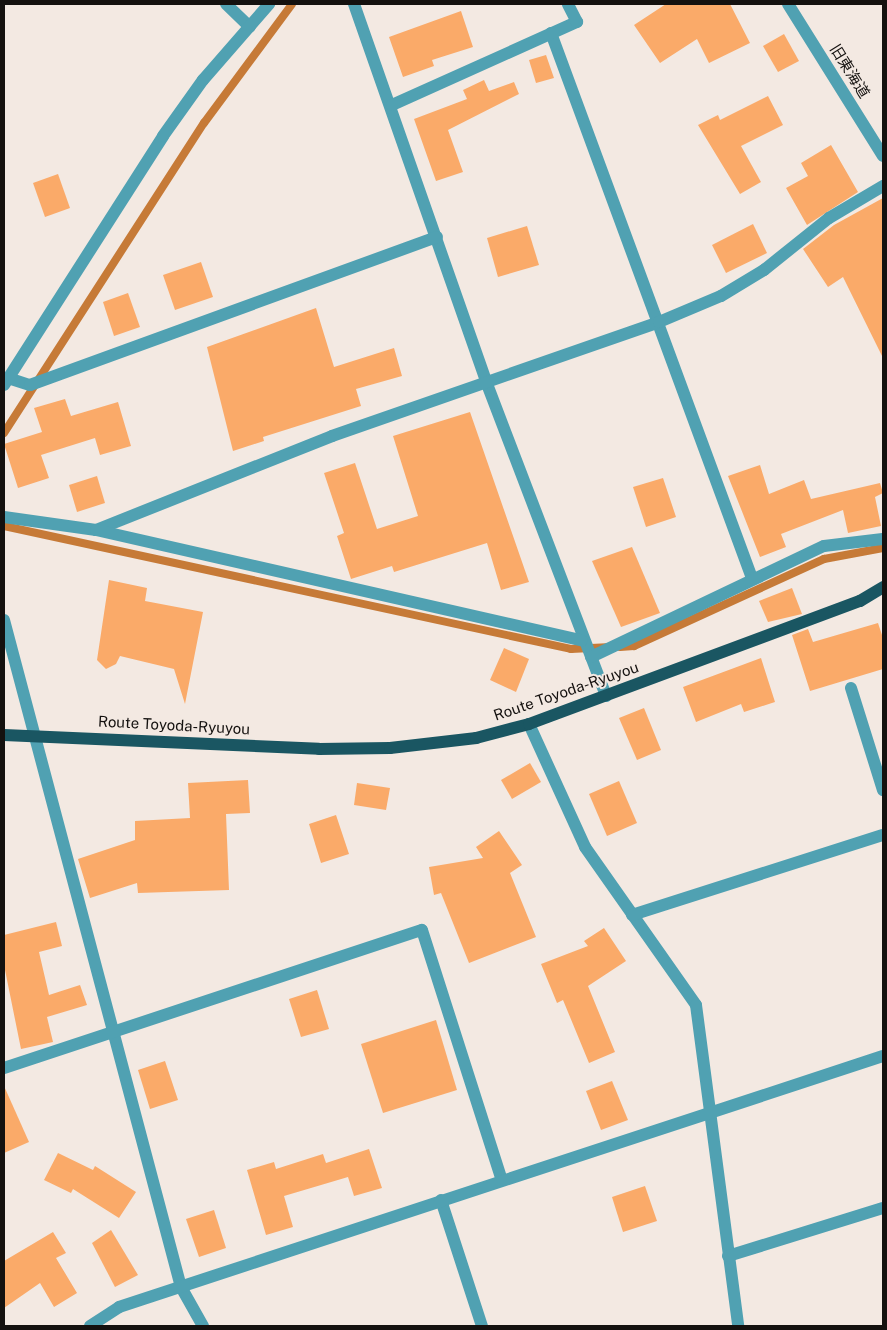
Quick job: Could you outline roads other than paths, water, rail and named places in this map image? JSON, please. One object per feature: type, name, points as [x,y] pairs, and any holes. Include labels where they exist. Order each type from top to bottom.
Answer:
[{"type":"main road","name":"Route Toyoda-Ryuyou","points":[[4,735],[31,733],[319,749],[390,748],[476,738],[529,724],[606,696],[860,601],[883,587]]},
{"type":"street","points":[[226,4],[250,26]]},
{"type":"street","points":[[268,4],[203,80],[163,136],[6,381],[30,385],[437,238]]},
{"type":"street","points":[[354,4],[392,105],[487,384],[582,640],[591,657],[606,696]]},
{"type":"street","points":[[392,105],[577,22],[568,4]]},
{"type":"street","name":"旧東海道","points":[[788,4],[883,154]]},
{"type":"street","points":[[551,33],[752,578]]},
{"type":"street","points":[[96,530],[332,436],[487,384],[659,322],[721,296],[764,270],[829,218],[883,186]]},
{"type":"street","points":[[4,517],[96,530],[582,640]]},
{"type":"street","points":[[591,657],[752,578],[824,546],[883,539]]},
{"type":"street","points":[[4,620],[31,733],[181,1287],[203,1326]]},
{"type":"street","points":[[851,688],[883,790]]},
{"type":"street","points":[[529,724],[586,847],[696,1005],[708,1114],[738,1326]]},
{"type":"street","points":[[632,915],[883,835]]},
{"type":"street","points":[[4,1068],[112,1034],[422,930],[502,1180]]},
{"type":"street","points":[[90,1326],[120,1307],[883,1056]]},
{"type":"street","points":[[442,1200],[482,1326]]},
{"type":"street","points":[[728,1256],[883,1208]]},
{"type":"waterway","points":[[4,433],[204,123],[292,4]]},
{"type":"waterway","points":[[4,526],[571,649],[606,647]]},
{"type":"waterway","points":[[620,647],[634,646],[824,559],[883,548]]}]
